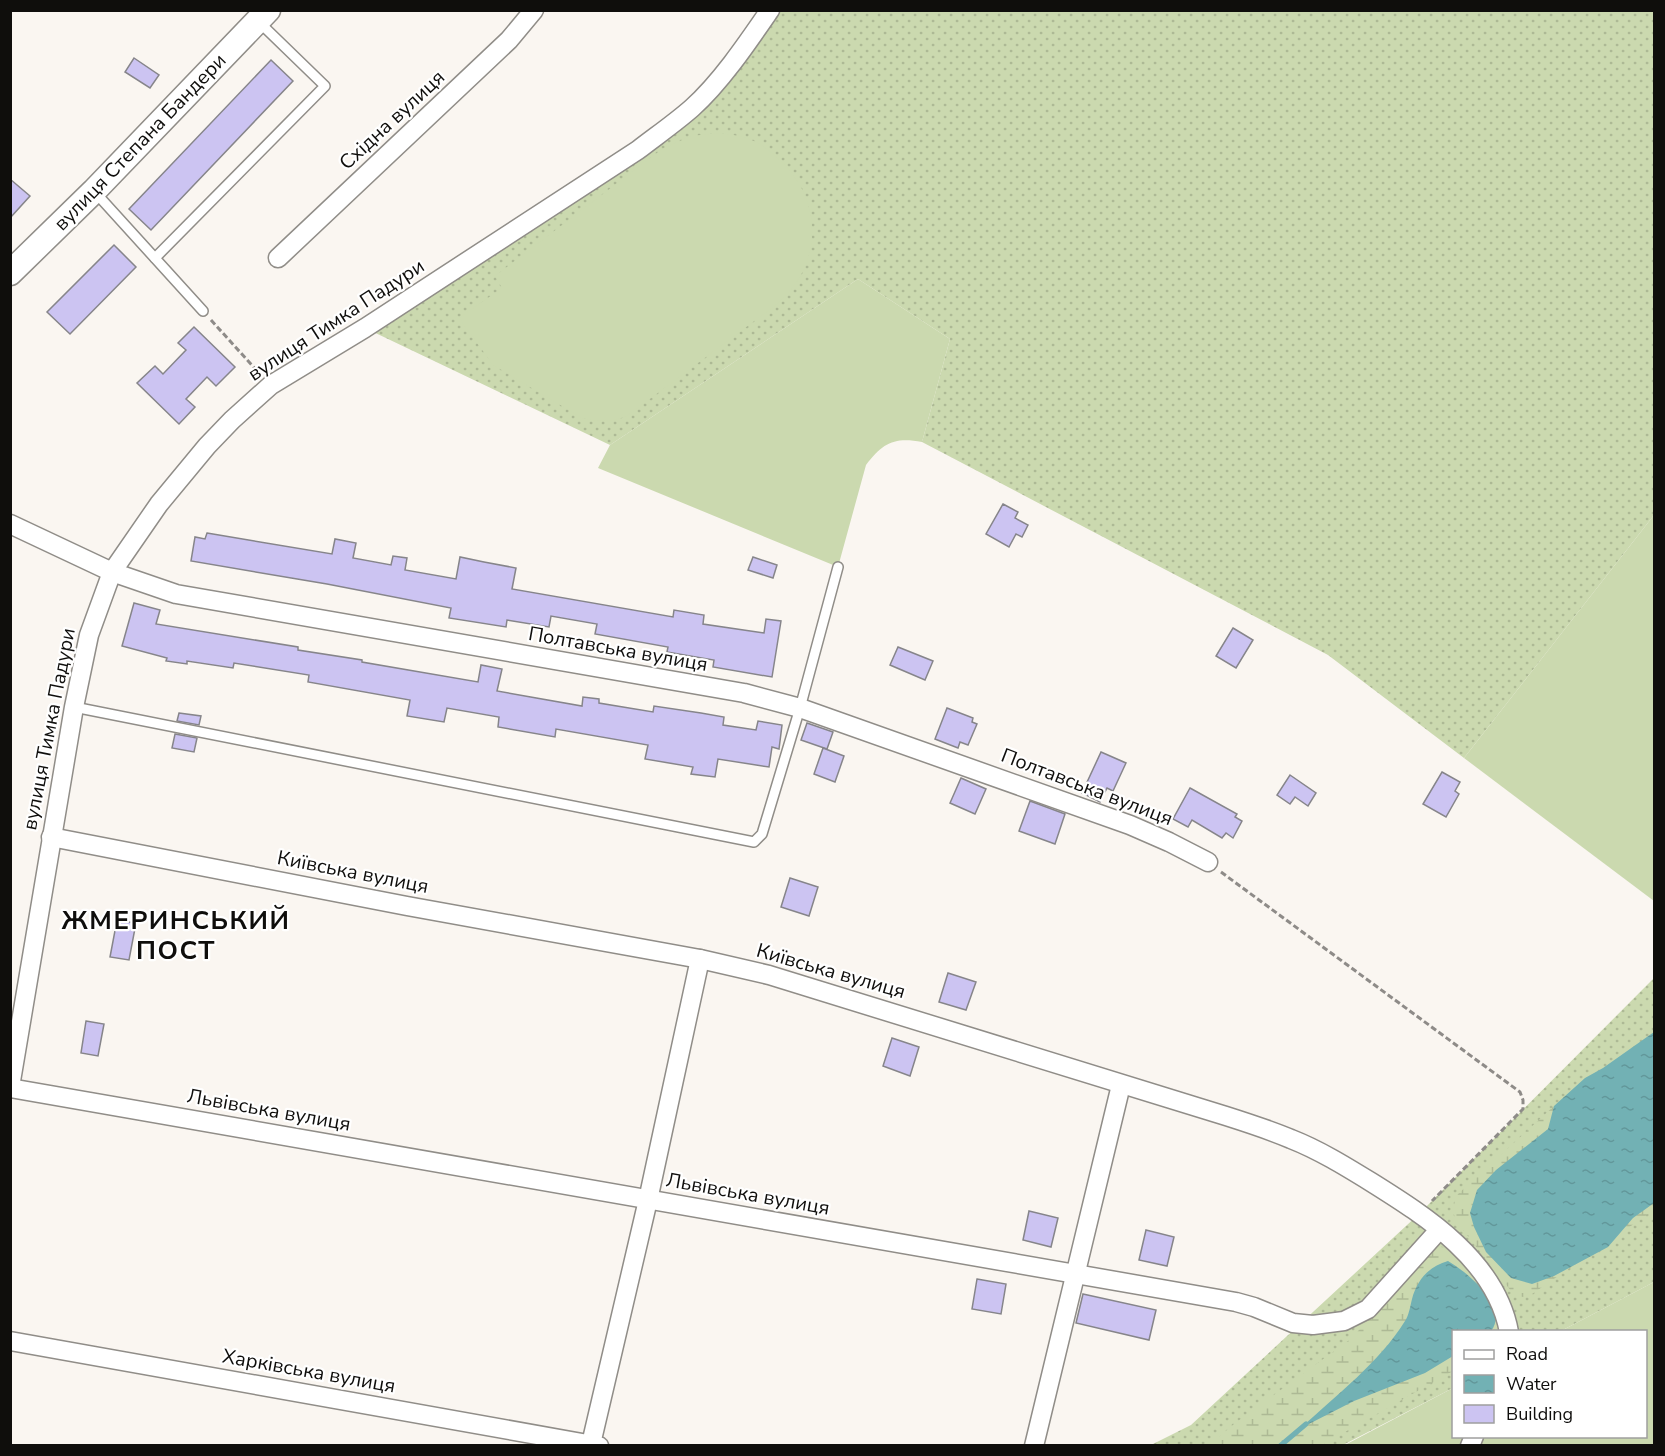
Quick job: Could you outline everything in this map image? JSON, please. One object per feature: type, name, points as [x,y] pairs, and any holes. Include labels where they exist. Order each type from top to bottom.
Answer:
[{"type":"street","name":"Східна вулиця","points":[[278,258],[509,40],[534,10]]},
{"type":"street","name":"вулиця Тимка Падури","points":[[10,1087],[74,707],[89,635],[111,572],[159,504],[207,446],[271,385],[365,328],[638,150],[665,130],[694,106],[747,43],[770,10]]},
{"type":"street","name":"вулиця Степана Бандери","points":[[10,273],[94,191],[263,16]]},
{"type":"street","name":"Полтавська вулиця","points":[[10,524],[111,572],[176,594],[744,693],[800,708],[1130,825],[1208,862]]},
{"type":"street","name":"Київська вулиця","points":[[51,837],[396,904],[700,959],[769,975],[1226,1116],[1291,1139],[1340,1163],[1420,1213],[1472,1259],[1491,1286],[1505,1314],[1509,1330]]},
{"type":"street","points":[[595,1445],[700,959]]},
{"type":"street","points":[[1034,1446],[1121,1085]]},
{"type":"street","name":"Львівська вулиця","points":[[10,1087],[1236,1302],[1293,1323],[1344,1321],[1368,1309],[1439,1230]]},
{"type":"street","name":"Харківська вулиця","points":[[10,1341],[595,1445]]},
{"type":"lane","points":[[155,258],[325,86],[263,16]]},
{"type":"lane","points":[[94,191],[202,311]]},
{"type":"lane","points":[[74,707],[749,842],[759,839],[762,834],[800,708],[838,567]]},
{"type":"path","points":[[202,311],[271,385]]},
{"type":"path","points":[[1208,862],[1520,1092],[1523,1109],[1420,1213]]},
{"type":"green space","points":[[770,11],[1654,11],[1654,515],[1464,758],[1328,655],[922,442],[950,339],[858,279],[610,445],[365,328],[674,123]]},
{"type":"green space","points":[[718,133],[743,137],[763,146],[787,167],[804,194],[812,224],[812,239],[804,269],[785,296],[627,416],[616,419],[599,421],[582,418],[493,365],[459,318],[502,288],[495,276],[662,149],[691,136]]},
{"type":"green space","points":[[858,279],[950,339],[922,442],[904,440],[890,443],[878,451],[866,465],[838,567],[598,468],[610,445]]},
{"type":"green space","points":[[1654,515],[1654,901],[1464,758]]},
{"type":"green space","points":[[1654,978],[1654,1282],[1563,1330],[1452,1330],[1452,1389],[1343,1445],[1149,1446],[1191,1425],[1420,1213]]},
{"type":"green space","points":[[1554,1106],[1565,1128],[1654,1189],[1654,1210],[1532,1294],[1524,1297],[1515,1296],[1456,1221],[1454,1204],[1458,1194]]},
{"type":"green space","points":[[1436,1244],[1443,1247],[1480,1286],[1495,1309],[1500,1330],[1452,1330],[1452,1372],[1322,1445],[1208,1446],[1234,1424],[1352,1338],[1430,1248]]},
{"type":"green space","points":[[1654,1282],[1654,1445],[1343,1446],[1452,1389],[1452,1438],[1647,1438],[1647,1330],[1563,1330]]},
{"type":"water","points":[[1654,1032],[1654,1203],[1633,1218],[1608,1247],[1554,1276],[1532,1284],[1511,1278],[1486,1252],[1474,1227],[1470,1213],[1477,1190],[1496,1170],[1548,1129],[1554,1106],[1585,1078]]},
{"type":"water","points":[[1448,1261],[1484,1291],[1495,1311],[1495,1322],[1491,1330],[1452,1330],[1452,1357],[1425,1373],[1354,1401],[1301,1428],[1383,1351],[1406,1319],[1414,1292],[1421,1280],[1441,1263]]},
{"type":"building","points":[[134,58],[159,75],[150,88],[125,72]]},
{"type":"building","points":[[271,60],[293,81],[151,230],[129,209]]},
{"type":"building","points":[[10,179],[30,196],[10,218]]},
{"type":"building","points":[[114,245],[136,267],[70,334],[47,312]]},
{"type":"building","points":[[194,327],[235,367],[216,386],[207,377],[186,399],[195,407],[179,424],[137,383],[155,366],[163,374],[186,350],[178,343]]},
{"type":"building","points":[[1003,504],[1018,512],[1015,518],[1028,525],[1022,537],[1016,534],[1009,547],[986,534]]},
{"type":"building","points":[[207,533],[332,554],[335,539],[356,543],[353,558],[391,565],[393,556],[407,558],[405,570],[456,579],[460,557],[516,568],[512,589],[673,617],[674,610],[704,615],[703,624],[764,633],[766,619],[781,621],[772,677],[713,667],[714,660],[667,652],[668,647],[595,634],[597,624],[551,616],[549,627],[507,620],[506,627],[449,618],[451,608],[191,561],[195,537],[205,539]]},
{"type":"building","points":[[753,557],[777,565],[773,578],[748,570]]},
{"type":"building","points":[[134,603],[160,610],[156,624],[298,647],[298,650],[362,660],[362,662],[478,682],[481,665],[502,669],[497,691],[582,706],[583,697],[599,699],[599,703],[653,712],[654,706],[701,713],[724,717],[723,725],[756,730],[758,721],[782,725],[779,749],[772,747],[769,767],[718,759],[715,777],[691,774],[693,767],[645,759],[648,745],[556,729],[555,737],[498,727],[499,717],[447,708],[444,722],[407,716],[410,700],[308,682],[309,675],[234,663],[233,668],[187,661],[187,664],[166,661],[167,658],[122,646]]},
{"type":"building","points":[[1233,628],[1253,640],[1236,668],[1216,656]]},
{"type":"building","points":[[898,647],[933,661],[925,680],[890,665]]},
{"type":"building","points":[[947,708],[973,718],[972,722],[977,724],[968,745],[960,742],[958,748],[935,739]]},
{"type":"building","points":[[179,713],[201,716],[199,725],[177,721]]},
{"type":"building","points":[[807,723],[833,732],[827,749],[801,740]]},
{"type":"building","points":[[175,734],[197,738],[194,752],[172,748]]},
{"type":"building","points":[[823,748],[844,756],[835,782],[814,774]]},
{"type":"building","points":[[1101,752],[1126,763],[1113,791],[1107,788],[1100,802],[1082,793]]},
{"type":"building","points":[[1442,772],[1460,782],[1455,791],[1459,794],[1446,817],[1423,804]]},
{"type":"building","points":[[1290,775],[1316,793],[1308,806],[1295,797],[1290,804],[1277,795]]},
{"type":"building","points":[[961,778],[986,789],[975,814],[950,803]]},
{"type":"building","points":[[1190,788],[1237,814],[1235,817],[1242,821],[1233,838],[1226,833],[1222,838],[1192,820],[1188,827],[1173,819]]},
{"type":"building","points":[[1030,801],[1065,814],[1055,844],[1019,831]]},
{"type":"building","points":[[790,878],[818,887],[809,916],[781,907]]},
{"type":"building","points":[[117,920],[136,923],[129,960],[110,957]]},
{"type":"building","points":[[948,973],[976,982],[966,1010],[939,1002]]},
{"type":"building","points":[[86,1021],[104,1024],[98,1056],[81,1053]]},
{"type":"building","points":[[892,1038],[919,1047],[910,1076],[883,1066]]},
{"type":"building","points":[[1029,1211],[1058,1218],[1051,1247],[1023,1240]]},
{"type":"building","points":[[1146,1230],[1174,1237],[1167,1266],[1139,1260]]},
{"type":"building","points":[[977,1279],[1006,1284],[1001,1314],[972,1309]]},
{"type":"building","points":[[1083,1294],[1156,1310],[1149,1340],[1076,1323]]},
{"type":"waterway","points":[[1280,1446],[1306,1424]]},
{"type":"district","name":"ЖМЕРИНСЬКИЙ ПОСТ","points":[[176,935]]}]
